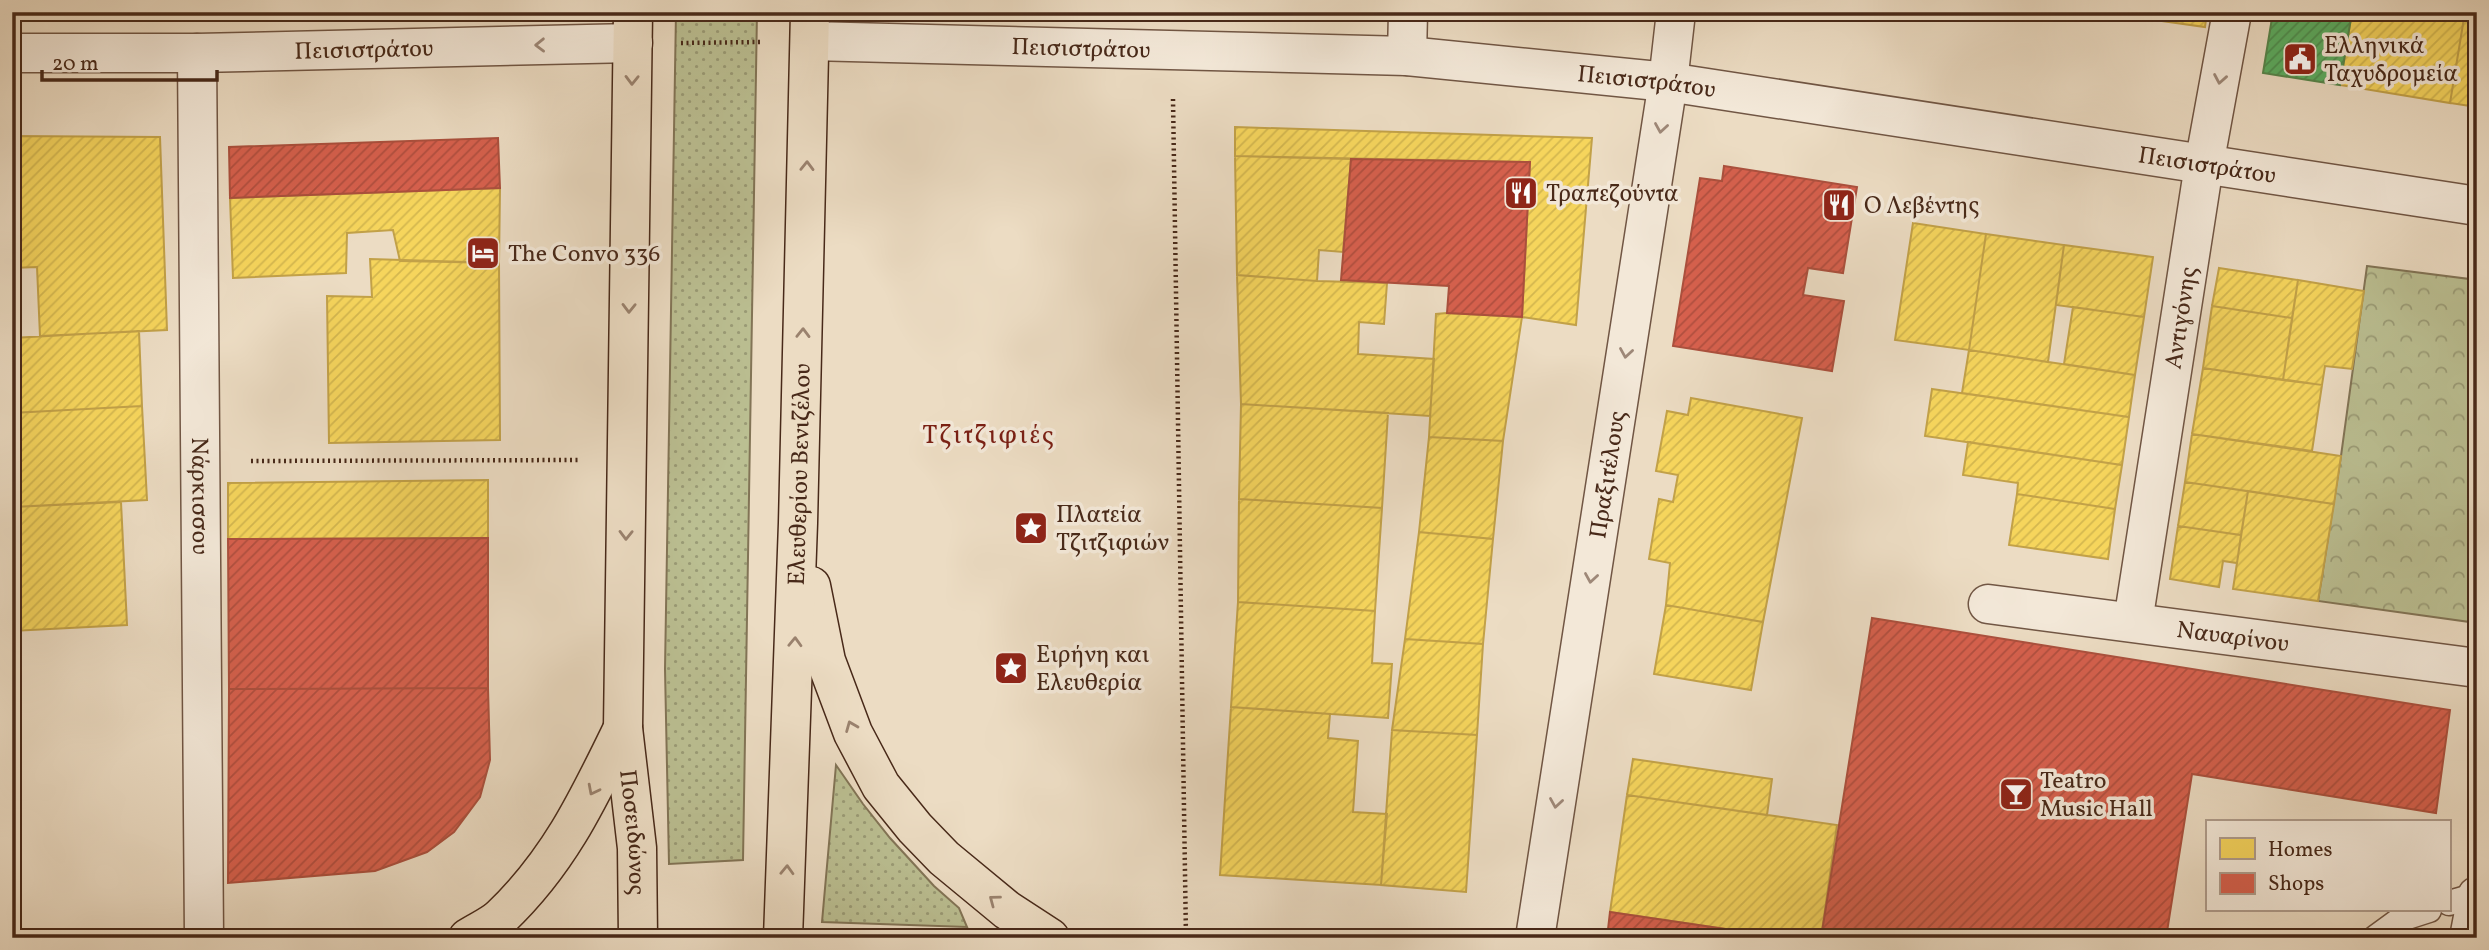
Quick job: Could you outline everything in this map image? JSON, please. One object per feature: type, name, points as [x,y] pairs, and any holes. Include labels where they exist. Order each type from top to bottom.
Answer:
[{"type":"main road","name":"Ελευθερίου Βενιζέλου","points":[[783,938],[799,523],[810,27]]},
{"type":"main road","points":[[468,938],[499,919],[552,861],[577,821],[623,728],[633,28]]},
{"type":"main road","points":[[799,523],[826,661],[853,733],[881,786],[915,828],[953,866],[1007,910],[1050,938]]},
{"type":"main road","name":"Ποσειδώνος","points":[[623,728],[636,848],[638,938]]},
{"type":"street","points":[[1407,56],[1408,12]]},
{"type":"street","name":"Πραξιτέλους","points":[[1535,938],[1668,82],[1676,12]]},
{"type":"street","name":"Αντιγόνης","points":[[2133,622],[2204,165],[2232,12]]},
{"type":"street","name":"Πεισιστράτου","points":[[810,27],[1172,51],[1407,56],[1668,82],[2477,206]]},
{"type":"street","name":"Πεισιστράτου","points":[[12,53],[197,53],[633,28]]},
{"type":"street","name":"Νάρκισσου","points":[[197,53],[204,938]]},
{"type":"street","name":"Ναυαρίνου","points":[[1988,604],[2477,668]]},
{"type":"street","points":[[2469,938],[2477,895]]},
{"type":"lane","points":[[2450,904],[2477,895]]},
{"type":"lane","points":[[2375,938],[2401,919],[2423,912]]},
{"type":"path","points":[[633,28],[810,27]]},
{"type":"path","points":[[1172,51],[1186,938]]},
{"type":"path","points":[[242,461],[627,460]]},
{"type":"green space","points":[[676,12],[757,12],[743,860],[669,864],[665,669]]},
{"type":"green space","points":[[2367,266],[2477,280],[2477,623],[2318,601]]},
{"type":"green space","points":[[836,765],[890,838],[934,886],[959,908],[967,927],[822,922]]},
{"type":"building: Homes","points":[[2098,12],[2207,12],[2205,27]]},
{"type":"building: Homes","points":[[2352,12],[2465,12],[2450,103],[2340,85]]},
{"type":"building: Homes","points":[[2465,12],[2477,12],[2477,107],[2450,103]]},
{"type":"building: Homes","points":[[1235,127],[1592,138],[1576,325],[1522,317],[1530,162],[1235,156]]},
{"type":"building: Homes","points":[[12,136],[160,137],[167,330],[40,336],[37,267],[12,268]]},
{"type":"building: Homes","points":[[1235,156],[1351,159],[1343,252],[1319,250],[1317,281],[1237,275]]},
{"type":"building: Homes","points":[[500,188],[499,263],[400,261],[393,230],[347,233],[346,273],[233,278],[230,198]]},
{"type":"building: Homes","points":[[1913,223],[1986,234],[1969,350],[1895,340]]},
{"type":"building: Homes","points":[[1986,234],[2064,245],[2048,362],[1969,350]]},
{"type":"building: Homes","points":[[2064,245],[2153,257],[2144,317],[2056,305]]},
{"type":"building: Homes","points":[[370,259],[499,263],[500,440],[329,443],[327,296],[372,297]]},
{"type":"building: Homes","points":[[2219,268],[2298,280],[2292,318],[2212,306]]},
{"type":"building: Homes","points":[[1237,275],[1387,283],[1384,324],[1359,322],[1358,354],[1434,359],[1430,416],[1241,404]]},
{"type":"building: Homes","points":[[2298,280],[2364,291],[2352,369],[2325,366],[2322,385],[2283,380]]},
{"type":"building: Homes","points":[[2212,306],[2292,318],[2283,380],[2203,368]]},
{"type":"building: Homes","points":[[2073,307],[2144,317],[2135,375],[2064,364]]},
{"type":"building: Homes","points":[[1436,314],[1522,317],[1503,441],[1429,437]]},
{"type":"building: Homes","points":[[139,331],[142,406],[12,413],[12,338]]},
{"type":"building: Homes","points":[[1969,350],[2135,375],[2129,417],[1962,393]]},
{"type":"building: Homes","points":[[2203,368],[2322,385],[2312,451],[2192,434]]},
{"type":"building: Homes","points":[[1932,389],[2129,417],[2122,465],[1925,436]]},
{"type":"building: Homes","points":[[1691,398],[1802,418],[1763,622],[1666,605],[1670,563],[1649,559],[1659,499],[1673,502],[1678,475],[1656,471],[1667,411],[1688,415]]},
{"type":"building: Homes","points":[[1241,404],[1388,413],[1382,508],[1239,499]]},
{"type":"building: Homes","points":[[142,406],[147,500],[13,507],[12,413]]},
{"type":"building: Homes","points":[[2192,434],[2341,456],[2334,504],[2185,482]]},
{"type":"building: Homes","points":[[1429,437],[1503,441],[1493,539],[1419,532]]},
{"type":"building: Homes","points":[[1968,442],[2122,465],[2115,509],[2017,494],[2018,483],[1963,475]]},
{"type":"building: Homes","points":[[488,480],[488,538],[228,539],[228,483]]},
{"type":"building: Homes","points":[[2185,482],[2248,491],[2241,535],[2178,526]]},
{"type":"building: Homes","points":[[2248,491],[2334,504],[2318,601],[2233,589]]},
{"type":"building: Homes","points":[[2017,494],[2115,509],[2108,559],[2009,545]]},
{"type":"building: Homes","points":[[1239,499],[1382,508],[1375,611],[1238,602]]},
{"type":"building: Homes","points":[[121,502],[127,625],[12,631],[12,545],[15,544],[13,507]]},
{"type":"building: Homes","points":[[2178,526],[2241,535],[2237,563],[2223,561],[2219,587],[2170,579]]},
{"type":"building: Homes","points":[[1419,532],[1493,539],[1483,644],[1405,639]]},
{"type":"building: Homes","points":[[1238,602],[1375,611],[1372,663],[1392,664],[1388,718],[1231,707]]},
{"type":"building: Homes","points":[[1666,605],[1763,622],[1751,690],[1654,674]]},
{"type":"building: Homes","points":[[1405,639],[1483,644],[1477,735],[1392,730]]},
{"type":"building: Homes","points":[[1231,707],[1330,714],[1328,738],[1358,741],[1353,812],[1387,814],[1381,885],[1220,875]]},
{"type":"building: Homes","points":[[1392,730],[1477,735],[1466,892],[1381,885]]},
{"type":"building: Homes","points":[[1633,759],[1772,779],[1767,815],[1627,795]]},
{"type":"building: Homes","points":[[1627,795],[1837,825],[1821,938],[1787,938],[1610,912]]},
{"type":"building: Shops","points":[[498,138],[500,188],[230,198],[229,147]]},
{"type":"building: Shops","points":[[1351,159],[1530,162],[1522,317],[1447,313],[1449,286],[1341,280]]},
{"type":"building: Shops","points":[[1724,166],[1857,187],[1843,273],[1808,268],[1803,295],[1844,301],[1832,371],[1673,346],[1700,178],[1722,181]]},
{"type":"building: Shops","points":[[488,538],[488,688],[229,689],[228,539]]},
{"type":"building: Shops","name":"Teatro Music Hall","points":[[1872,618],[2450,710],[2436,813],[2192,774],[2166,938],[1821,938]]},
{"type":"building: Shops","points":[[488,688],[490,760],[480,797],[454,832],[427,852],[375,871],[228,883],[229,689]]},
{"type":"building: Shops","points":[[1610,912],[1787,938],[1607,938]]},
{"type":"building: Public","points":[[2273,12],[2352,12],[2340,85],[2263,73]]},
{"type":"place","name":"Ελληνικά Ταχυδρομεία","points":[[2300,59]]},
{"type":"place","name":"Τραπεζούντα","points":[[1521,193]]},
{"type":"place","name":"Ο Λεβέντης","points":[[1839,205]]},
{"type":"place","name":"The Convo 336","points":[[483,253]]},
{"type":"place","name":"Πλατεία Τζιτζιφιών","points":[[1031,528]]},
{"type":"place","name":"Ειρήνη και Ελευθερία","points":[[1011,668]]},
{"type":"place","name":"Teatro Music Hall","points":[[2016,794]]},
{"type":"district","name":"Τζιτζιφιές","points":[[989,434]]}]
